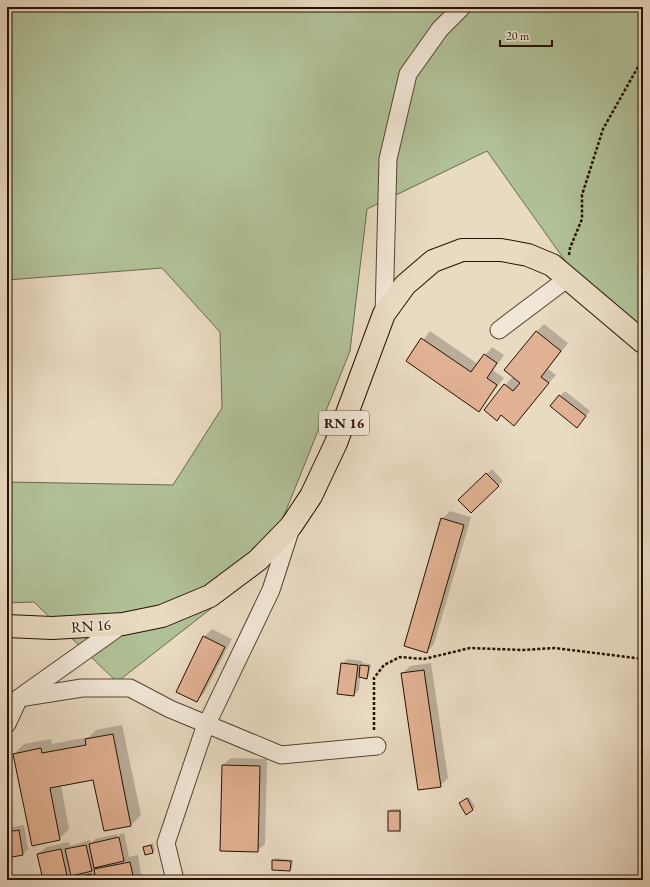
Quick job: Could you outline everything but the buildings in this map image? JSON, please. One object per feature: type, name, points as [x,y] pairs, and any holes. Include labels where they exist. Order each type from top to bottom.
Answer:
[{"type":"main road","name":"RN 16","points":[[7,626],[52,628],[123,624],[162,616],[210,596],[258,560],[291,526],[311,496],[336,444],[384,314],[405,285],[433,260],[462,250],[501,250],[528,255],[552,265],[643,342]]},
{"type":"street","points":[[384,314],[388,159],[408,74],[440,29],[462,7]]},
{"type":"street","points":[[499,330],[568,278]]},
{"type":"street","points":[[174,880],[166,843],[207,724],[271,590],[291,526]]},
{"type":"street","points":[[7,724],[19,698],[123,624]]},
{"type":"street","points":[[19,698],[82,688],[130,688],[170,709],[281,755],[377,746]]},
{"type":"path","points":[[568,278],[570,248],[582,219],[582,194],[603,129],[643,58]]},
{"type":"path","points":[[377,746],[373,717],[374,678],[384,665],[400,657],[424,659],[470,648],[523,650],[555,648],[643,659]]},
{"type":"green space","points":[[7,7],[643,7],[643,354],[620,338],[487,151],[367,209],[350,351],[263,568],[117,682],[34,602],[7,603],[7,482],[173,485],[222,408],[220,332],[162,268],[7,280]]}]
